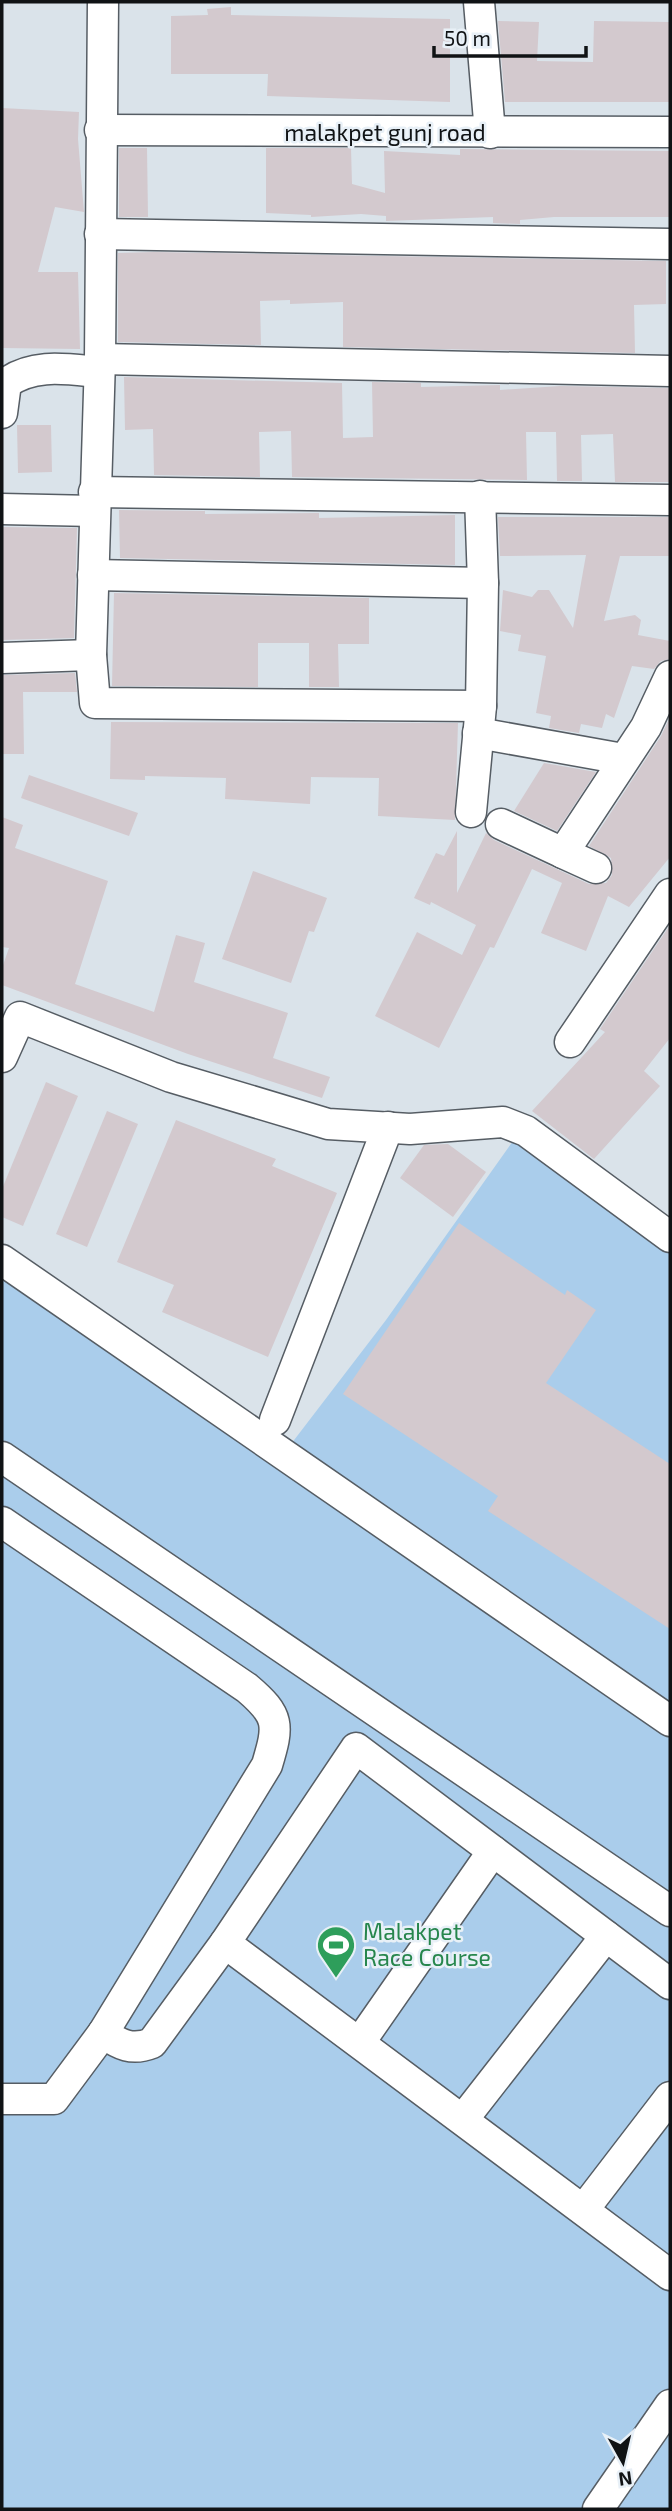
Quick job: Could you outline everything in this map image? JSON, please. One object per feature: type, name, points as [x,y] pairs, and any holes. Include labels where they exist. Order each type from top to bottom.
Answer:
[{"type":"street","points":[[103,2],[99,366],[91,655],[95,703],[480,719],[623,759]]},
{"type":"street","points":[[479,2],[491,134]]},
{"type":"street","name":"malakpet gunj road","points":[[100,130],[491,134],[670,132]]},
{"type":"street","points":[[100,234],[670,244]]},
{"type":"street","points":[[2,414],[6,383],[20,372],[53,368],[99,366],[670,371]]},
{"type":"street","points":[[471,812],[480,719],[483,583],[480,496]]},
{"type":"street","points":[[2,509],[94,501],[480,496],[670,500]]},
{"type":"street","points":[[93,575],[483,583]]},
{"type":"street","points":[[2,658],[91,655]]},
{"type":"street","points":[[563,853],[646,727],[670,676]]},
{"type":"street","points":[[501,824],[596,868]]},
{"type":"street","points":[[570,1042],[670,894]]},
{"type":"street","points":[[2,1057],[11,1012],[171,1077],[328,1124],[388,1127],[503,1122],[526,1130],[670,1237]]},
{"type":"street","points":[[275,1420],[388,1127]]},
{"type":"street","points":[[2,1260],[670,1721]]},
{"type":"street","points":[[2,1457],[670,1911]]},
{"type":"street","points":[[2,1522],[247,1688],[268,1706],[277,1729],[267,1765],[103,2033],[54,2099],[2,2099]]},
{"type":"street","points":[[103,2033],[118,2043],[136,2049],[152,2043],[225,1943],[356,1748],[670,1984]]},
{"type":"street","points":[[360,2042],[493,1852]]},
{"type":"street","points":[[464,2118],[606,1936]]},
{"type":"street","points":[[225,1943],[464,2118],[670,2275]]},
{"type":"street","points":[[584,2209],[670,2097]]},
{"type":"street","points":[[598,2509],[670,2405]]},
{"type":"shaded area","name":"Malakpet Race Course","points":[[513,1141],[571,1171],[670,1253],[670,2509],[2,2509],[2,1243],[288,1448],[386,1320]]},
{"type":"building","points":[[231,7],[231,15],[450,19],[450,102],[267,96],[268,74],[171,74],[171,16],[208,15],[207,9]]},
{"type":"building","points":[[498,21],[539,22],[537,61],[593,62],[594,21],[670,22],[670,102],[505,102]]},
{"type":"building","points":[[2,108],[79,112],[78,139],[84,212],[55,207],[38,272],[78,272],[80,349],[2,348]]},
{"type":"building","points":[[119,148],[147,148],[148,217],[119,217]]},
{"type":"building","points":[[266,148],[351,148],[352,184],[385,193],[384,151],[460,155],[460,149],[670,151],[670,217],[554,217],[520,220],[520,224],[493,223],[493,217],[386,221],[386,216],[361,214],[311,217],[266,213]]},
{"type":"building","points":[[118,253],[666,261],[666,304],[634,305],[635,353],[343,347],[343,302],[290,304],[290,300],[260,301],[261,345],[118,342]]},
{"type":"building","points":[[124,377],[342,383],[343,438],[373,437],[372,382],[421,383],[421,387],[500,385],[500,390],[560,386],[670,388],[670,482],[615,482],[613,434],[581,435],[582,481],[557,481],[556,432],[526,432],[527,480],[292,477],[291,431],[259,432],[260,477],[154,475],[153,429],[125,430]]},
{"type":"building","points":[[17,425],[51,425],[52,472],[18,473]]},
{"type":"building","points":[[119,510],[205,511],[205,514],[319,513],[319,518],[455,515],[455,565],[120,558]]},
{"type":"building","points":[[498,517],[670,517],[670,556],[620,556],[604,621],[635,615],[641,620],[638,635],[670,641],[670,659],[661,661],[654,669],[632,666],[614,718],[606,714],[602,728],[581,724],[579,733],[549,728],[551,716],[536,713],[546,656],[518,651],[521,635],[500,631],[503,590],[532,597],[538,590],[549,590],[573,628],[586,555],[500,556]]},
{"type":"building","points":[[2,527],[77,528],[74,638],[2,640]]},
{"type":"building","points":[[114,593],[369,598],[369,644],[338,644],[339,687],[309,687],[309,643],[258,643],[258,687],[112,686]]},
{"type":"building","points":[[75,673],[77,692],[23,692],[24,754],[2,754],[2,675]]},
{"type":"building","points":[[670,717],[670,857],[629,907],[608,896],[586,951],[541,933],[562,883],[532,869],[494,948],[490,947],[439,1048],[375,1016],[417,932],[462,955],[476,925],[431,902],[430,905],[414,898],[436,853],[444,856],[457,831],[457,893],[486,833],[494,840],[589,884],[606,883],[612,875],[611,858],[589,846],[661,736]]},
{"type":"building","points":[[111,722],[458,723],[455,820],[378,816],[379,778],[311,777],[310,804],[225,799],[226,778],[145,776],[145,780],[110,779]]},
{"type":"building","points":[[544,763],[596,772],[557,831],[514,811]]},
{"type":"building","points":[[29,775],[138,813],[129,836],[21,798]]},
{"type":"building","points":[[2,817],[23,825],[15,848],[108,881],[75,984],[154,1012],[176,935],[205,943],[194,982],[288,1013],[273,1058],[330,1077],[322,1098],[188,1054],[2,985],[2,968],[9,948],[2,947]]},
{"type":"building","points":[[253,871],[327,898],[314,932],[309,931],[291,983],[222,959]]},
{"type":"building","points":[[670,925],[670,1038],[644,1071],[660,1086],[594,1159],[532,1111],[605,1032],[600,1029]]},
{"type":"building","points":[[46,1082],[78,1096],[23,1226],[2,1217],[2,1189]]},
{"type":"building","points":[[107,1111],[138,1124],[87,1247],[56,1234]]},
{"type":"building","points":[[176,1120],[276,1159],[272,1166],[337,1193],[268,1357],[162,1312],[174,1285],[117,1262]]},
{"type":"building","points":[[448,1144],[486,1172],[453,1217],[400,1178],[424,1145]]},
{"type":"building","points":[[459,1223],[565,1295],[567,1290],[596,1310],[546,1383],[670,1464],[670,1629],[488,1511],[498,1496],[343,1394]]},
{"type":"place","name":"Malakpet Race Course","points":[[336,1979]]}]
